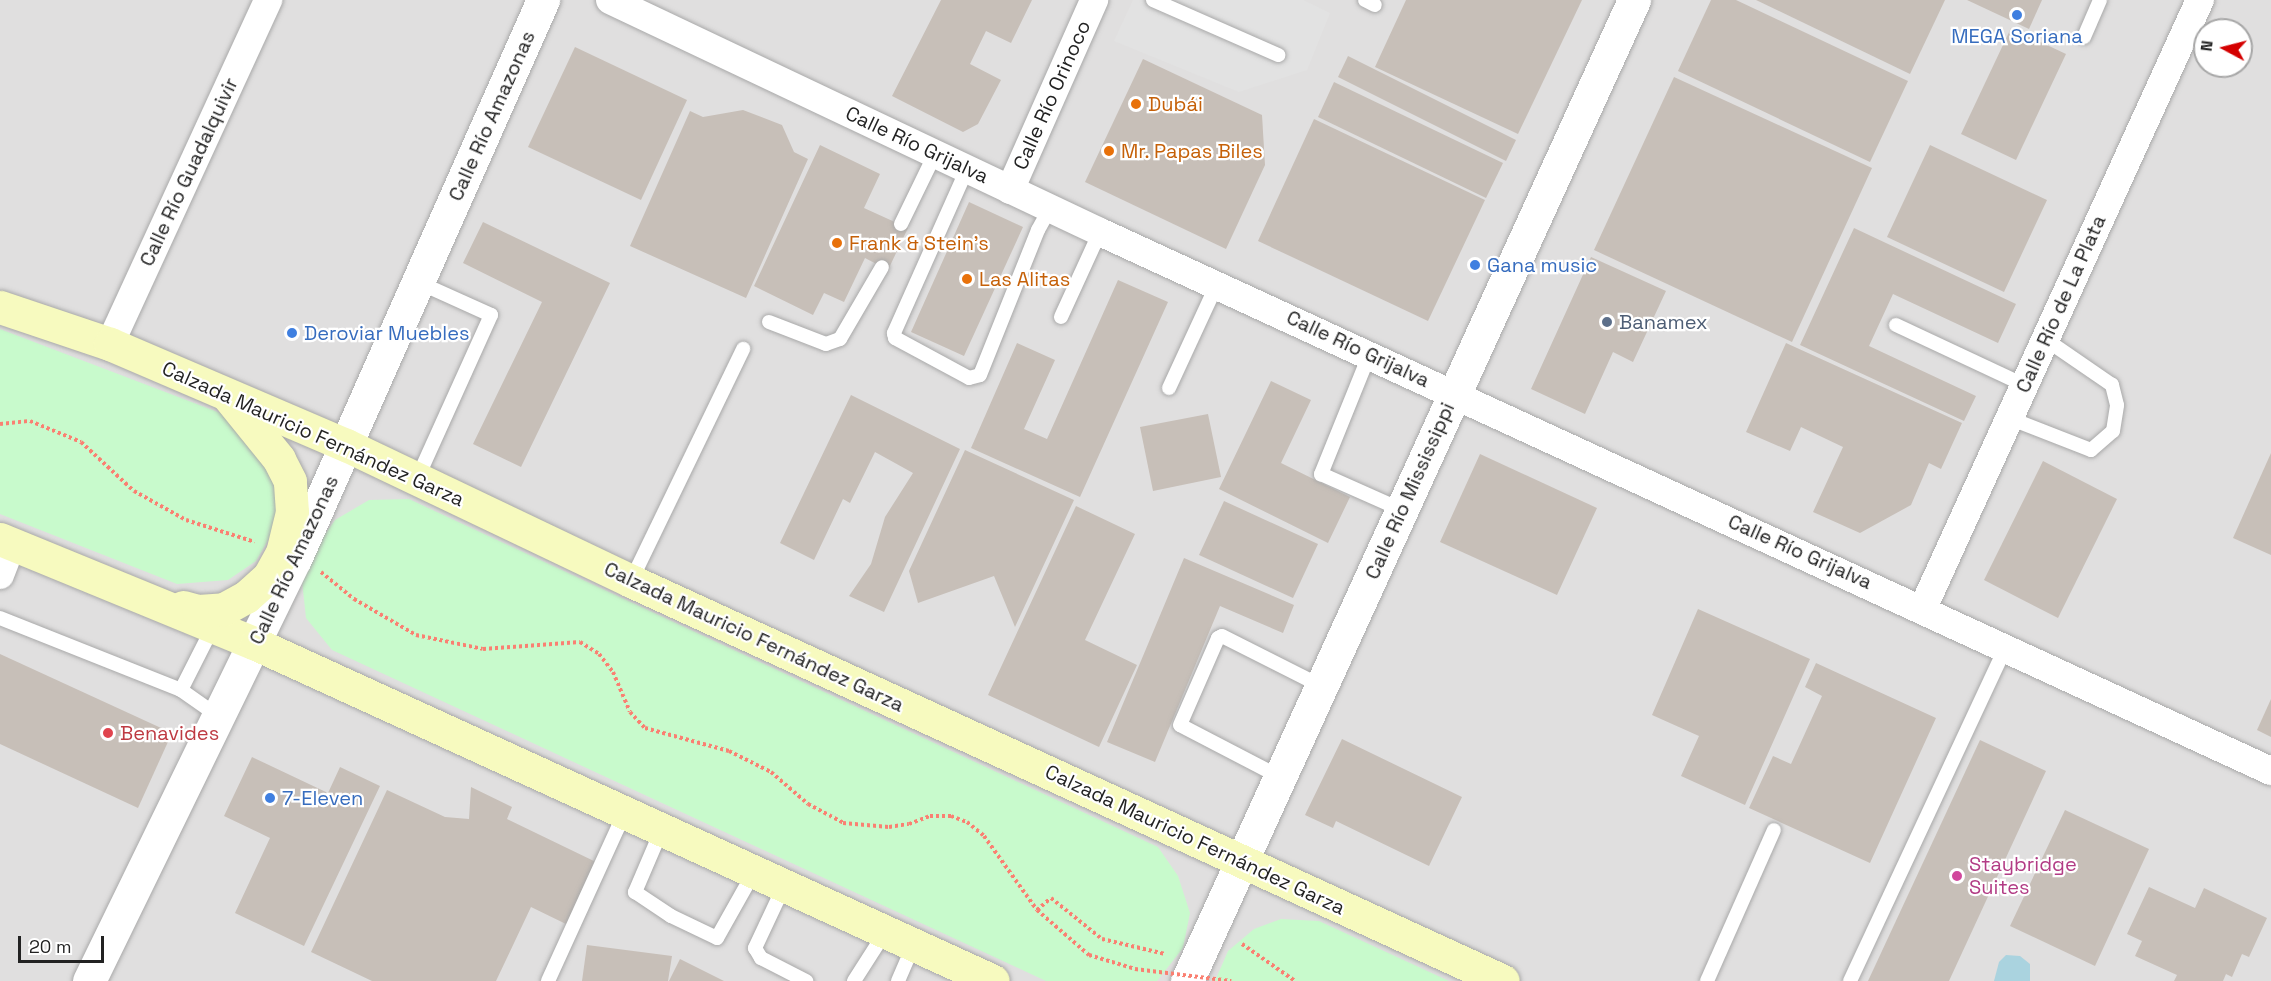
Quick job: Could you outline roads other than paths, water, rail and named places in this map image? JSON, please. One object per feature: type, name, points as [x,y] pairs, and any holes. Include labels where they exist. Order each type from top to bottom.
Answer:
[{"type":"main road","name":"Calzada Mauricio Fernández Garza","points":[[0,307],[110,344],[346,445],[631,581],[1503,981]]},
{"type":"main road","points":[[150,597],[198,611],[224,609],[246,597],[289,556],[292,512],[290,481],[279,459],[226,395]]},
{"type":"main road","points":[[6,541],[150,597],[213,627],[256,644],[786,884],[993,981]]},
{"type":"street","name":"Calle Río Guadalquivir","points":[[110,344],[268,0]]},
{"type":"street","name":"Calle Río Amazonas","points":[[89,981],[218,716],[256,644],[289,556],[346,445],[543,0]]},
{"type":"street","name":"Calle Río Grijalva","points":[[610,0],[1100,232],[1370,353],[1453,394],[1923,608],[2271,771]]},
{"type":"street","name":"Calle Río Orinoco","points":[[1010,190],[1094,0]]},
{"type":"street","name":"Calle Río Mississippi","points":[[1186,981],[1242,862],[1278,776],[1404,511],[1453,394],[1634,0]]},
{"type":"street","name":"Calle Río de La Plata","points":[[1923,608],[2200,0]]},
{"type":"street","points":[[0,575],[6,541]]},
{"type":"lane","points":[[1153,0],[1278,55]]},
{"type":"lane","points":[[2084,37],[2100,0]]},
{"type":"lane","points":[[901,224],[935,154]]},
{"type":"lane","points":[[967,169],[894,333],[895,338],[969,378],[980,375],[1038,230],[1050,208]]},
{"type":"lane","points":[[1061,317],[1100,232]]},
{"type":"lane","points":[[770,322],[826,344],[840,339],[882,267]]},
{"type":"lane","points":[[417,479],[491,315],[418,282]]},
{"type":"lane","points":[[1169,388],[1217,284]]},
{"type":"lane","points":[[1896,325],[2024,385]]},
{"type":"lane","points":[[2009,418],[2091,450],[2113,431],[2117,405],[2112,385],[2046,339]]},
{"type":"lane","points":[[631,581],[743,349]]},
{"type":"lane","points":[[1370,353],[1321,474],[1404,511]]},
{"type":"lane","points":[[0,618],[181,690],[218,716]]},
{"type":"lane","points":[[181,690],[213,627]]},
{"type":"lane","points":[[1278,776],[1184,730],[1180,725],[1218,638],[1221,636],[1321,686]]},
{"type":"lane","points":[[1850,981],[2006,647]]},
{"type":"lane","points":[[548,981],[625,812]]},
{"type":"lane","points":[[662,829],[634,892],[671,916],[717,938],[755,870]]},
{"type":"lane","points":[[1707,981],[1774,830]]},
{"type":"lane","points":[[786,884],[755,948],[761,958],[806,981]]},
{"type":"lane","points":[[854,981],[900,938]]},
{"type":"lane","points":[[898,981],[900,938]]},
{"type":"water","points":[[2006,955],[2020,956],[2030,964],[2030,981],[1994,981],[1999,962]]},
{"type":"place","name":"MEGA Soriana","points":[[2017,15]]},
{"type":"place","name":"Dubái","points":[[1136,104]]},
{"type":"place","name":"Mr. Papas Biles","points":[[1109,151]]},
{"type":"place","name":"Frank & Stein's","points":[[837,243]]},
{"type":"place","name":"Gana music","points":[[1475,265]]},
{"type":"place","name":"Las Alitas","points":[[967,279]]},
{"type":"place","name":"Banamex","points":[[1607,322]]},
{"type":"place","name":"Deroviar Muebles","points":[[292,333]]},
{"type":"place","name":"Benavides","points":[[108,733]]},
{"type":"place","name":"7-Eleven","points":[[270,798]]},
{"type":"place","name":"Staybridge Suites","points":[[1957,876]]}]
